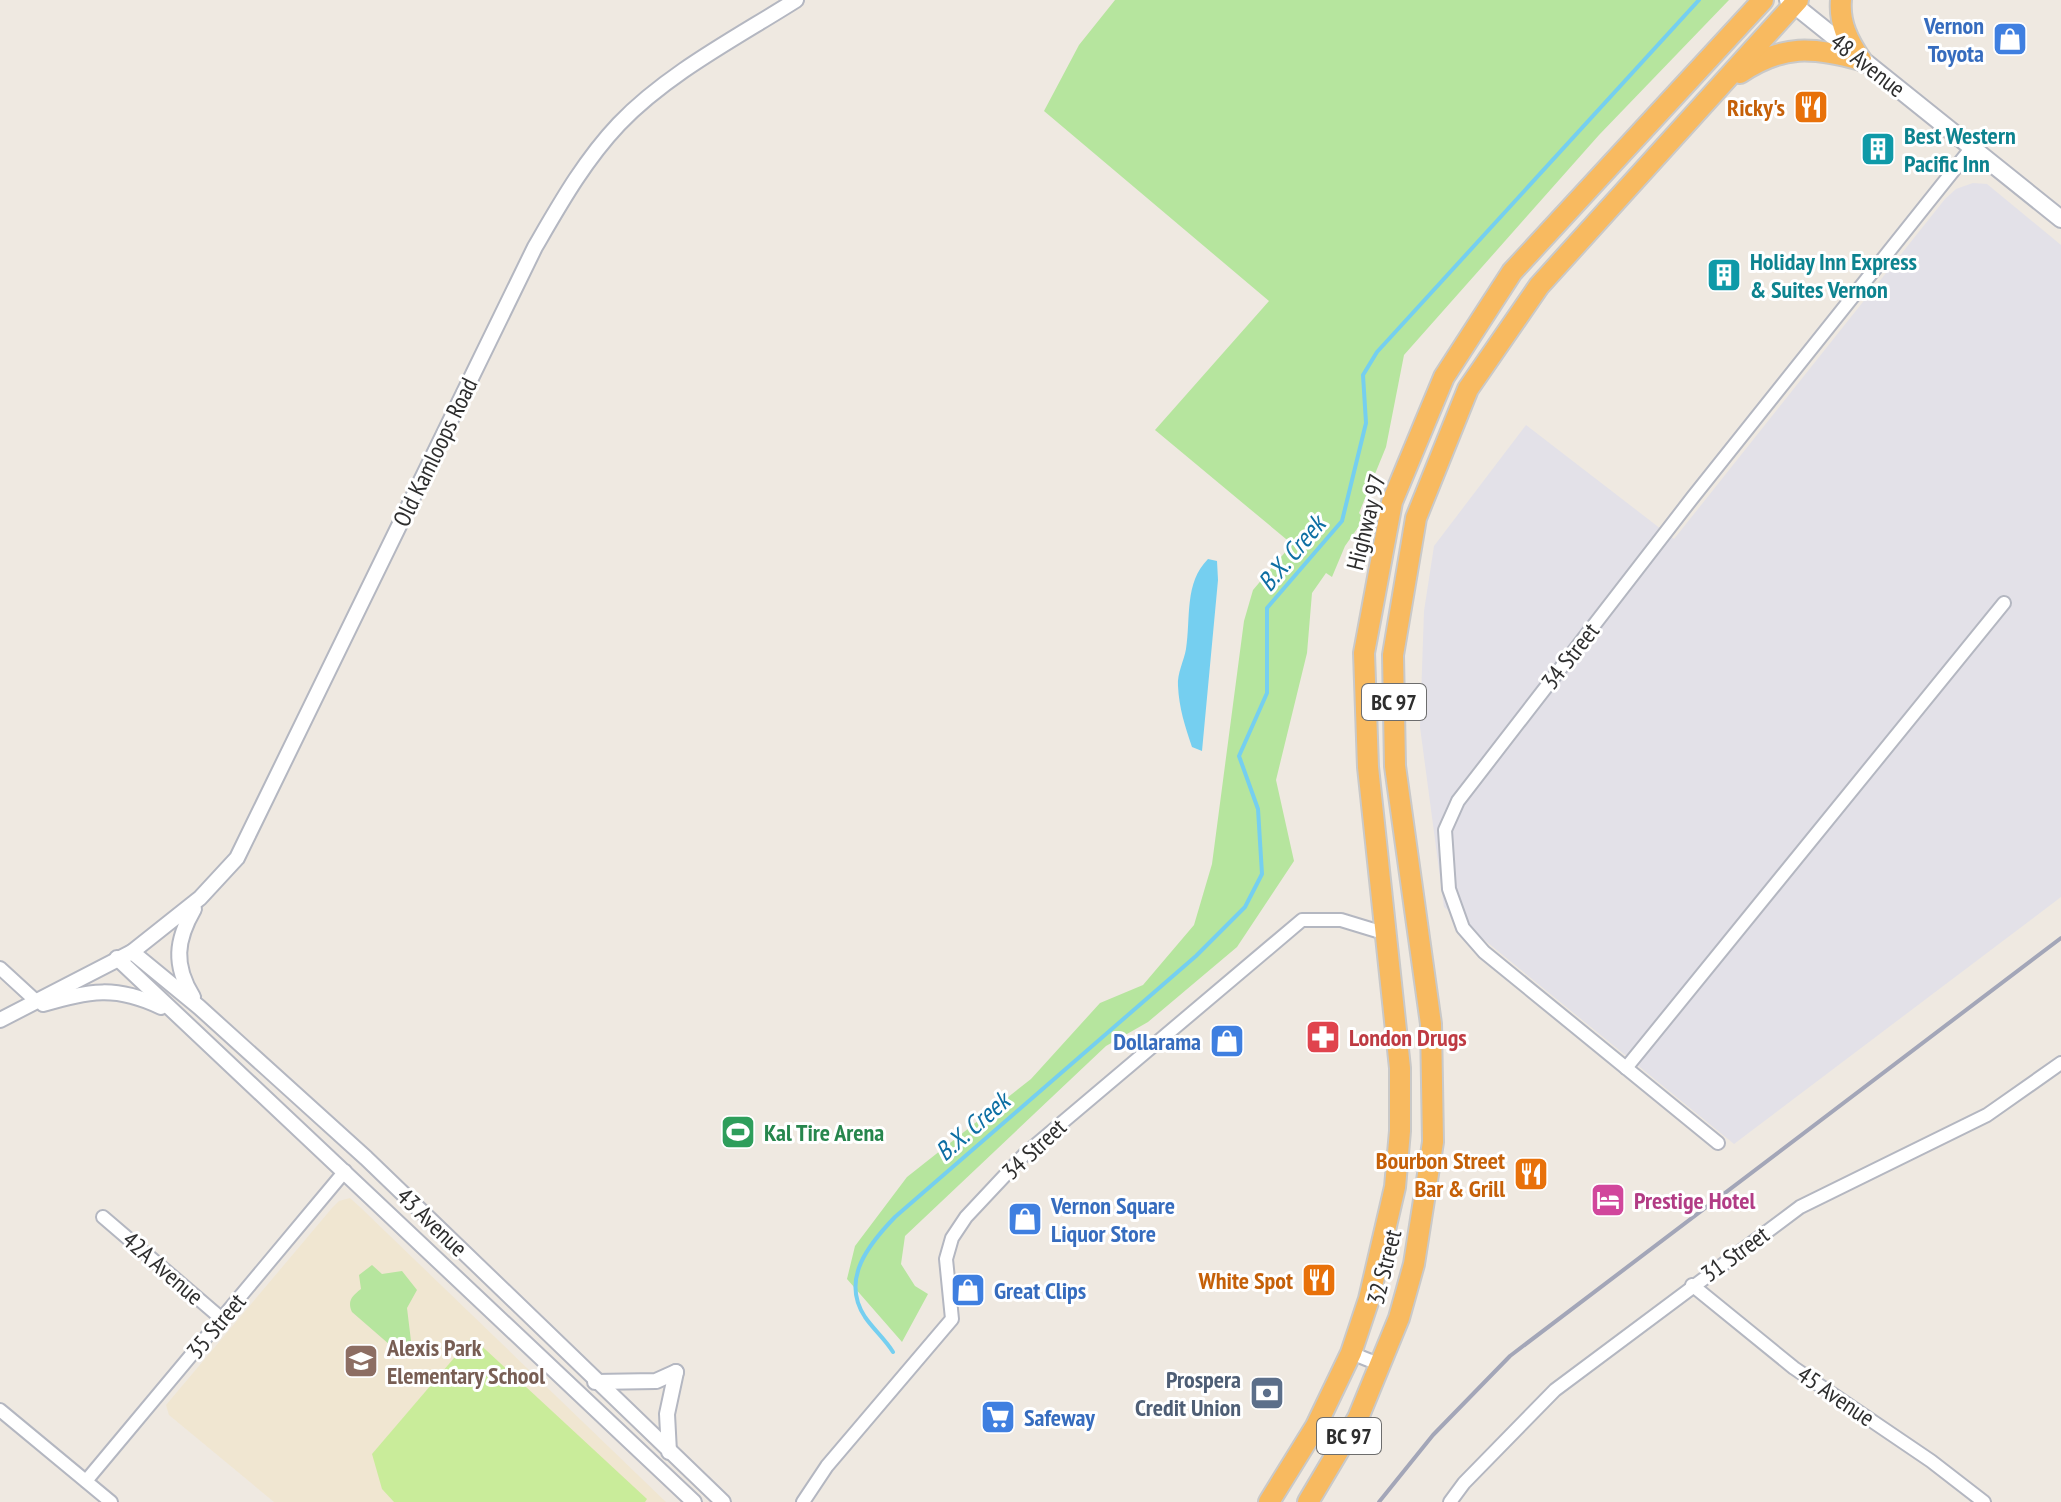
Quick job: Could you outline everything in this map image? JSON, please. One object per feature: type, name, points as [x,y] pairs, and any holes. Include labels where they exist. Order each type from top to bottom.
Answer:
[{"type":"highway","name":"Highway 97","points":[[1400,1131],[1400,1068],[1368,767],[1364,653],[1398,488],[1444,377],[1512,272],[1763,0]]},
{"type":"highway","points":[[1841,0],[1840,15],[1849,42],[1861,60]]},
{"type":"highway","name":"Highway 97","points":[[1431,1024],[1395,766],[1393,655],[1416,518],[1468,389],[1539,286],[1793,2]]},
{"type":"highway","points":[[1720,86],[1750,66],[1789,49],[1829,51],[1861,60]]},
{"type":"highway","name":"32 Street","points":[[1308,1502],[1358,1418],[1381,1365],[1410,1278],[1426,1200],[1433,1142],[1431,1024]]},
{"type":"highway","name":"32 Street","points":[[1269,1502],[1316,1426],[1351,1353],[1383,1246],[1395,1187],[1400,1131]]},
{"type":"main road","name":"48 Avenue","points":[[1793,2],[2061,219]]},
{"type":"street","name":"Old Kamloops Road","points":[[19,1010],[132,952],[200,898],[237,858],[535,247],[582,168],[620,123],[682,71],[796,0]]},
{"type":"street","name":"34 Street","points":[[1718,1143],[1484,952],[1463,928],[1449,889],[1445,830],[1458,801],[1599,618],[1973,146]]},
{"type":"street","points":[[1626,1068],[2004,603]]},
{"type":"street","points":[[199,1007],[183,982],[178,958],[182,929],[200,898]]},
{"type":"street","name":"34 Street","points":[[803,1502],[827,1466],[952,1319],[946,1259],[952,1238],[966,1217],[1025,1154],[1302,920],[1341,920],[1387,934]]},
{"type":"street","name":"43 Avenue","points":[[132,952],[199,1007],[366,1158],[595,1382],[723,1502]]},
{"type":"street","name":"43 Avenue","points":[[117,958],[694,1502]]},
{"type":"street","points":[[0,968],[36,1001]]},
{"type":"street","points":[[0,1020],[19,1010],[89,991],[118,991],[170,1011]]},
{"type":"street","name":"31 Street","points":[[1450,1502],[1464,1483],[1555,1390],[1800,1207],[1987,1115],[2061,1063]]},
{"type":"street","name":"35 Street","points":[[86,1481],[345,1171]]},
{"type":"street","name":"42A Avenue","points":[[103,1217],[222,1319]]},
{"type":"street","name":"45 Avenue","points":[[1692,1285],[1794,1368],[1931,1461],[1984,1502]]},
{"type":"street","points":[[1351,1353],[1381,1365]]},
{"type":"street","points":[[595,1382],[656,1381],[676,1372],[667,1414],[669,1452]]},
{"type":"street","points":[[0,1410],[111,1502]]},
{"type":"shaded area","points":[[1973,183],[1987,184],[2061,245],[2061,897],[1734,1144],[1444,907],[1420,727],[1424,611],[1434,546],[1526,425],[1674,539],[1945,199],[1956,189]]},
{"type":"shaded area","name":"Alexis Park Elementary School","points":[[350,1198],[666,1502],[274,1502],[169,1415],[166,1405],[332,1208],[339,1201]]},
{"type":"green space","points":[[1115,0],[1729,0],[1599,135],[1404,355],[1386,447],[1359,513],[1364,519],[1345,546],[1332,577],[1326,573],[1312,593],[1307,653],[1276,780],[1294,861],[1237,947],[1148,1022],[1106,1046],[905,1236],[901,1264],[915,1286],[928,1294],[902,1342],[847,1279],[855,1246],[907,1177],[1031,1079],[1100,1003],[1143,985],[1194,925],[1212,864],[1244,621],[1253,590],[1292,544],[1155,430],[1269,301],[1044,111],[1079,45]]},
{"type":"green space","points":[[372,1265],[382,1274],[402,1271],[417,1290],[407,1308],[411,1341],[396,1349],[352,1312],[350,1305],[351,1299],[361,1289],[359,1275]]},
{"type":"green space","points":[[472,1337],[647,1499],[645,1502],[394,1502],[382,1489],[372,1454]]},
{"type":"water","points":[[1208,559],[1217,561],[1218,580],[1202,751],[1192,747],[1181,709],[1178,681],[1186,649],[1192,590],[1200,568]]},
{"type":"waterway","name":"B.X. Creek","points":[[893,1352],[865,1317],[858,1303],[855,1289],[857,1276],[867,1250],[895,1217],[1196,956],[1245,907],[1262,874],[1258,809],[1239,756],[1267,693],[1267,608],[1342,521],[1366,423],[1363,375],[1377,352],[1699,0]]},
{"type":"railway","points":[[1379,1502],[1433,1435],[1510,1356],[2061,938]]},
{"type":"place","name":"Vernon Toyota","points":[[2010,39]]},
{"type":"place","name":"Ricky's","points":[[1811,107]]},
{"type":"place","name":"Best Western Pacific Inn","points":[[1878,149]]},
{"type":"place","name":"Holiday Inn Express & Suites Vernon","points":[[1724,275]]},
{"type":"place","name":"London Drugs","points":[[1323,1037]]},
{"type":"place","name":"Dollarama","points":[[1227,1041]]},
{"type":"place","name":"Kal Tire Arena","points":[[738,1132]]},
{"type":"place","name":"Bourbon Street Bar & Grill","points":[[1531,1174]]},
{"type":"place","name":"Prestige Hotel","points":[[1608,1200]]},
{"type":"place","name":"Vernon Square Liquor Store","points":[[1025,1219]]},
{"type":"place","name":"White Spot","points":[[1319,1280]]},
{"type":"place","name":"Great Clips","points":[[968,1290]]},
{"type":"place","name":"Alexis Park Elementary School","points":[[361,1361]]},
{"type":"place","name":"Prospera Credit Union","points":[[1267,1393]]},
{"type":"place","name":"Safeway","points":[[998,1417]]}]
